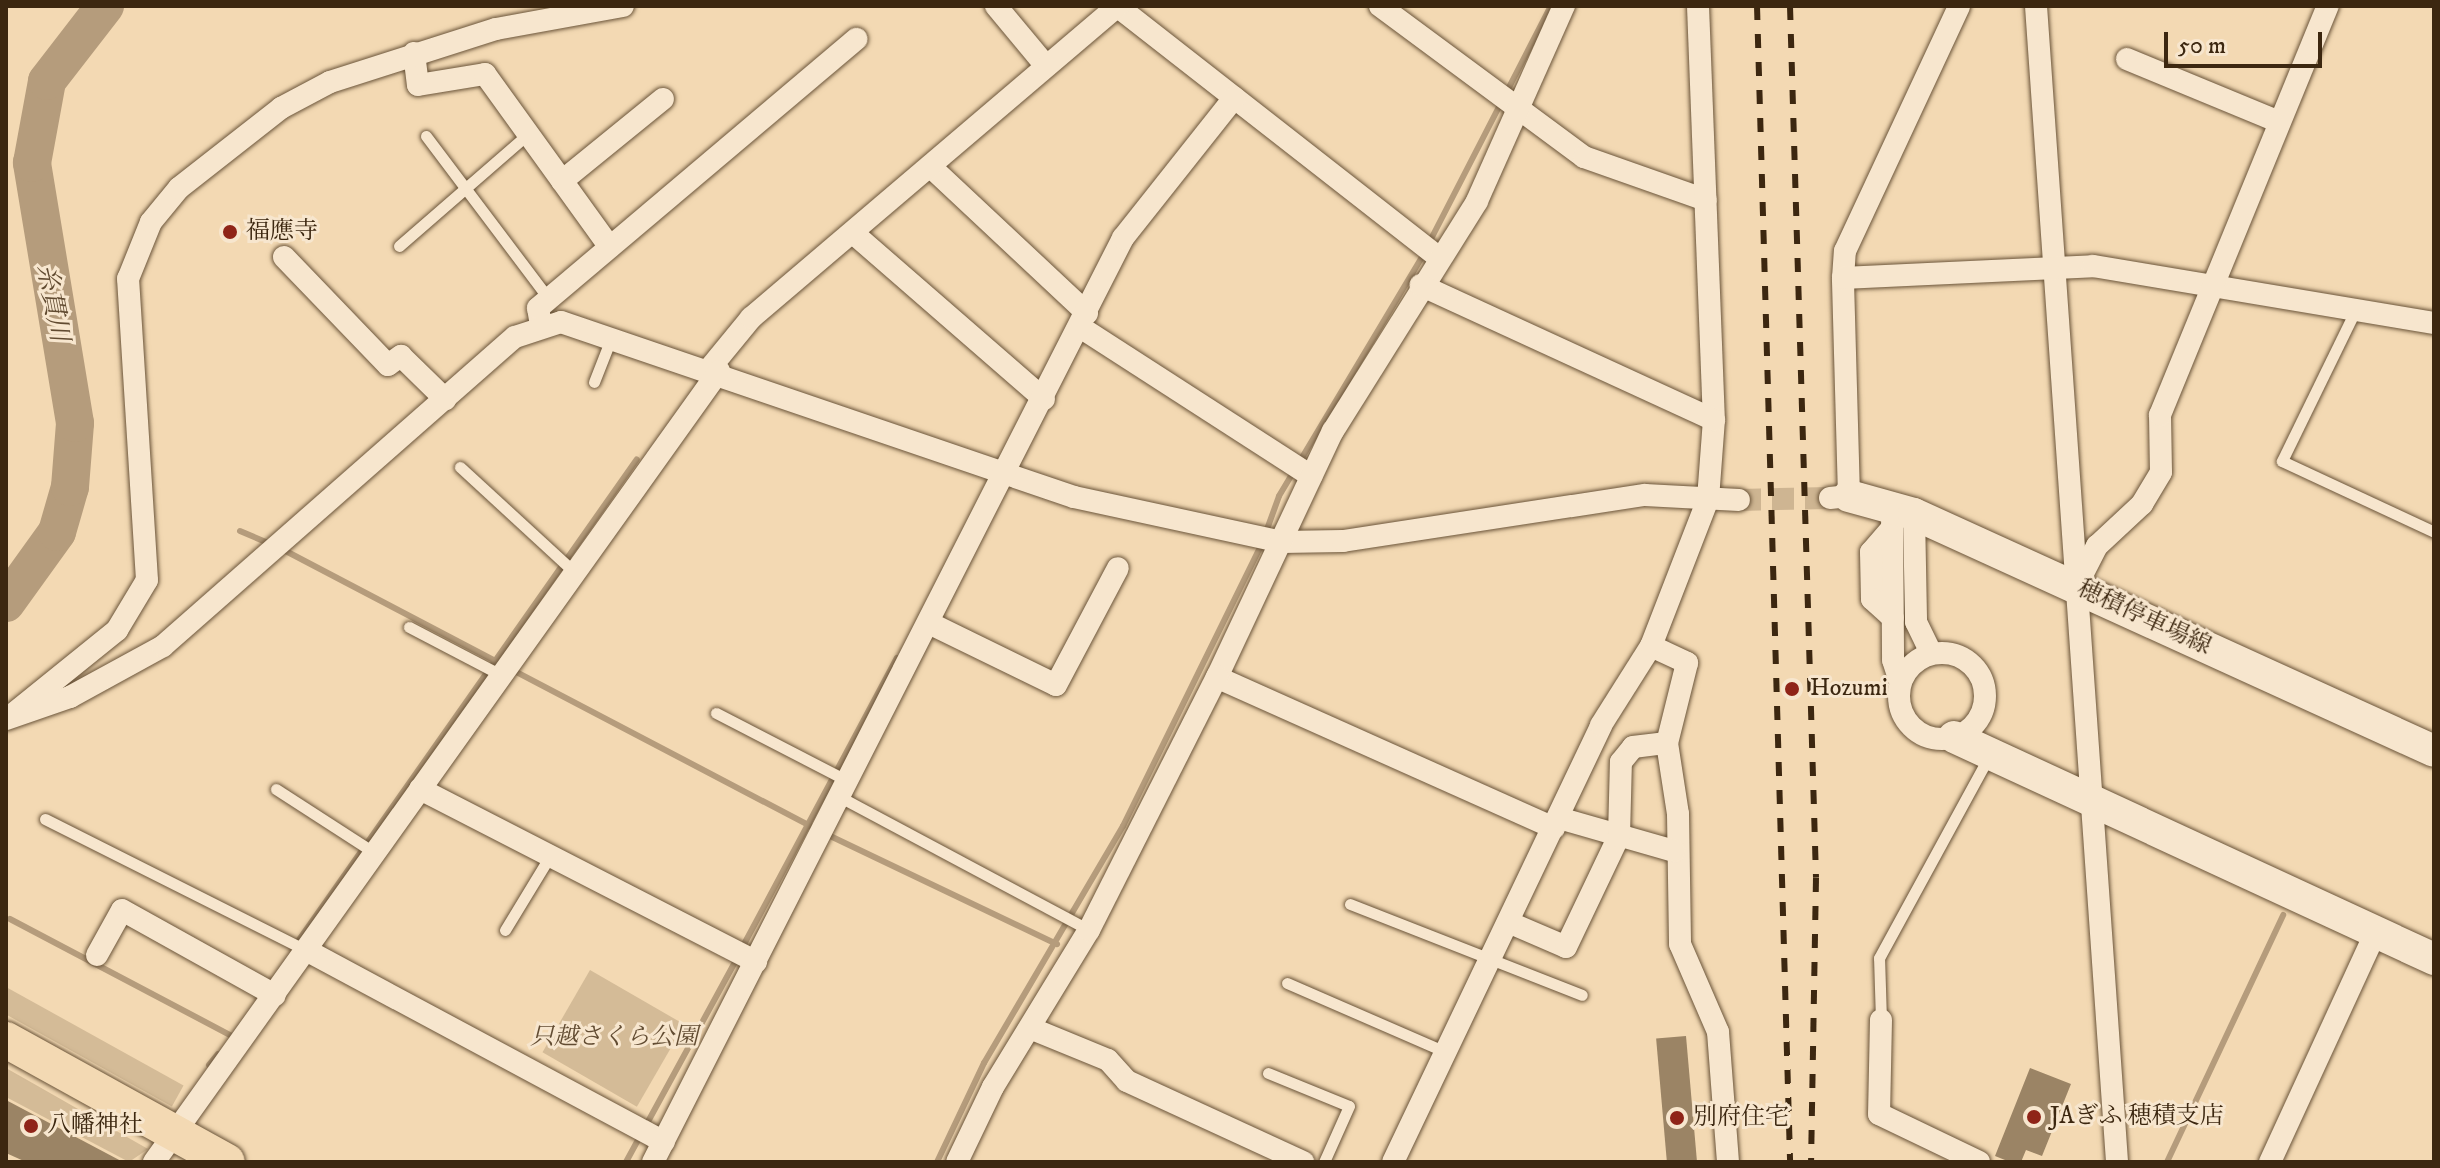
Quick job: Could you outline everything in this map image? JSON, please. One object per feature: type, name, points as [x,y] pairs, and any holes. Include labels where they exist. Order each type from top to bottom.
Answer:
[{"type":"main road","name":"穂積停車場線","points":[[1840,497],[2076,586],[2434,751]]},
{"type":"main road","points":[[1954,737],[2091,804],[2434,959]]},
{"type":"main road","points":[[6,1040],[173,1151]]},
{"type":"main road","points":[[6,1059],[173,1151],[227,1162]]},
{"type":"street","points":[[9,717],[117,630],[147,580],[149,541],[126,334],[128,279],[151,222],[210,159],[281,108],[330,82],[414,53],[623,6]]},
{"type":"street","points":[[996,6],[1046,66]]},
{"type":"street","points":[[173,1151],[306,950],[751,318],[933,169],[1117,6],[1439,258]]},
{"type":"street","points":[[1380,6],[1584,157],[1706,200]]},
{"type":"street","points":[[957,1162],[1030,1028],[1089,930],[1217,677],[1311,476],[1421,285],[1477,201],[1564,6]]},
{"type":"street","points":[[1393,1162],[1601,725],[1651,646],[1708,499],[1714,420],[1698,6]]},
{"type":"street","points":[[1840,497],[1845,251],[1959,6]]},
{"type":"street","points":[[2036,6],[2117,1162]]},
{"type":"street","points":[[2076,586],[2097,546],[2142,504],[2161,472],[2160,415],[2218,286],[2277,121],[2328,6]]},
{"type":"street","points":[[541,325],[538,308],[856,39]]},
{"type":"street","points":[[414,53],[418,85],[485,74],[610,247]]},
{"type":"street","points":[[2127,59],[2277,121]]},
{"type":"street","points":[[653,1162],[1044,399],[1123,238],[1234,98]]},
{"type":"street","points":[[562,181],[663,99]]},
{"type":"street","points":[[933,169],[1084,320],[1311,476]]},
{"type":"street","points":[[853,233],[1044,399]]},
{"type":"street","points":[[284,257],[388,365],[401,356],[445,399]]},
{"type":"street","points":[[1843,278],[2093,266],[2434,323]]},
{"type":"street","points":[[1421,285],[1714,420]]},
{"type":"street","points":[[9,717],[43,709],[163,646],[515,337],[541,325],[561,322],[613,335],[1006,472],[1148,517],[1282,542],[1343,541],[1645,495],[1739,500]]},
{"type":"street","points":[[1899,517],[1893,618],[1900,682],[1908,724],[1933,739],[1954,737],[1981,714],[1984,687],[1959,656],[1931,653],[1900,682]]},
{"type":"street","points":[[1899,517],[1916,622],[1931,653]]},
{"type":"street","points":[[929,623],[1056,685],[1118,568]]},
{"type":"street","points":[[1651,646],[1687,663],[1667,743],[1678,814],[1674,851],[1680,944],[1718,1032],[1728,1162]]},
{"type":"street","points":[[1217,677],[1556,823],[1674,851]]},
{"type":"street","points":[[1508,922],[1566,947],[1619,836],[1621,762],[1633,747],[1667,743]]},
{"type":"street","points":[[420,789],[756,962]]},
{"type":"street","points":[[97,955],[122,910],[275,995]]},
{"type":"street","points":[[2270,1162],[2376,932]]},
{"type":"street","points":[[306,950],[664,1142]]},
{"type":"street","points":[[1881,1020],[1879,1114],[1979,1162]]},
{"type":"street","points":[[1030,1028],[1108,1060],[1127,1081],[1274,1157],[1303,1162]]},
{"type":"lane","points":[[399,246],[528,134]]},
{"type":"lane","points":[[426,136],[549,299]]},
{"type":"lane","points":[[2356,309],[2282,461],[2434,532]]},
{"type":"lane","points":[[594,382],[613,335]]},
{"type":"lane","points":[[460,467],[574,572]]},
{"type":"lane","points":[[409,627],[501,675]]},
{"type":"lane","points":[[716,713],[1089,930]]},
{"type":"lane","points":[[1881,1020],[1879,958],[1989,754]]},
{"type":"lane","points":[[276,789],[375,853]]},
{"type":"lane","points":[[45,819],[306,950]]},
{"type":"lane","points":[[505,930],[550,856]]},
{"type":"lane","points":[[1350,904],[1489,962],[1582,995]]},
{"type":"lane","points":[[1287,983],[1446,1052]]},
{"type":"lane","points":[[1268,1073],[1349,1106],[1324,1162]]},
{"type":"green space","name":"只越さくら公園","points":[[590,970],[684,1024],[637,1107],[542,1052]]},
{"type":"green space","points":[[6,987],[184,1085],[172,1106],[6,1014]]},
{"type":"green space","points":[[6,1068],[148,1149],[129,1162],[6,1097]]},
{"type":"building","name":"別府住宅","points":[[1686,1036],[1697,1162],[1667,1162],[1656,1039]]},
{"type":"building","name":"JAぎふ 穂積支店","points":[[2030,1068],[2071,1084],[2042,1156],[2026,1150],[2021,1162],[2010,1162],[1995,1156]]},
{"type":"building","name":"八幡神社","points":[[6,1100],[123,1162],[26,1162],[6,1153]]},
{"type":"waterway","name":"糸貫川","points":[[6,603],[57,532],[70,487],[75,423],[32,163],[47,81],[105,6]]},
{"type":"waterway","points":[[1429,243],[1551,6]]},
{"type":"waterway","points":[[1266,532],[1279,496],[1424,254]]},
{"type":"waterway","points":[[294,947],[637,459]]},
{"type":"waterway","points":[[240,531],[270,544]]},
{"type":"waterway","points":[[937,1162],[984,1063],[1123,826],[1262,543]]},
{"type":"waterway","points":[[280,548],[816,829]]},
{"type":"waterway","points":[[742,948],[897,658]]},
{"type":"waterway","points":[[826,834],[1057,944]]},
{"type":"waterway","points":[[2167,1162],[2283,915]]},
{"type":"waterway","points":[[10,919],[232,1036]]},
{"type":"waterway","points":[[626,1162],[737,958]]},
{"type":"waterway","points":[[209,1065],[218,1054]]},
{"type":"tunnel","points":[[1739,500],[1830,498]]},
{"type":"railway","points":[[1757,6],[1790,1162]]},
{"type":"railway","points":[[1790,6],[1816,878],[1811,1162]]},
{"type":"place","name":"福應寺","points":[[230,232]]},
{"type":"place","name":"Hozumi","points":[[1792,689]]},
{"type":"place","name":"JAぎふ 穂積支店","points":[[2034,1117]]},
{"type":"place","name":"別府住宅","points":[[1677,1118]]},
{"type":"place","name":"八幡神社","points":[[31,1126]]}]
